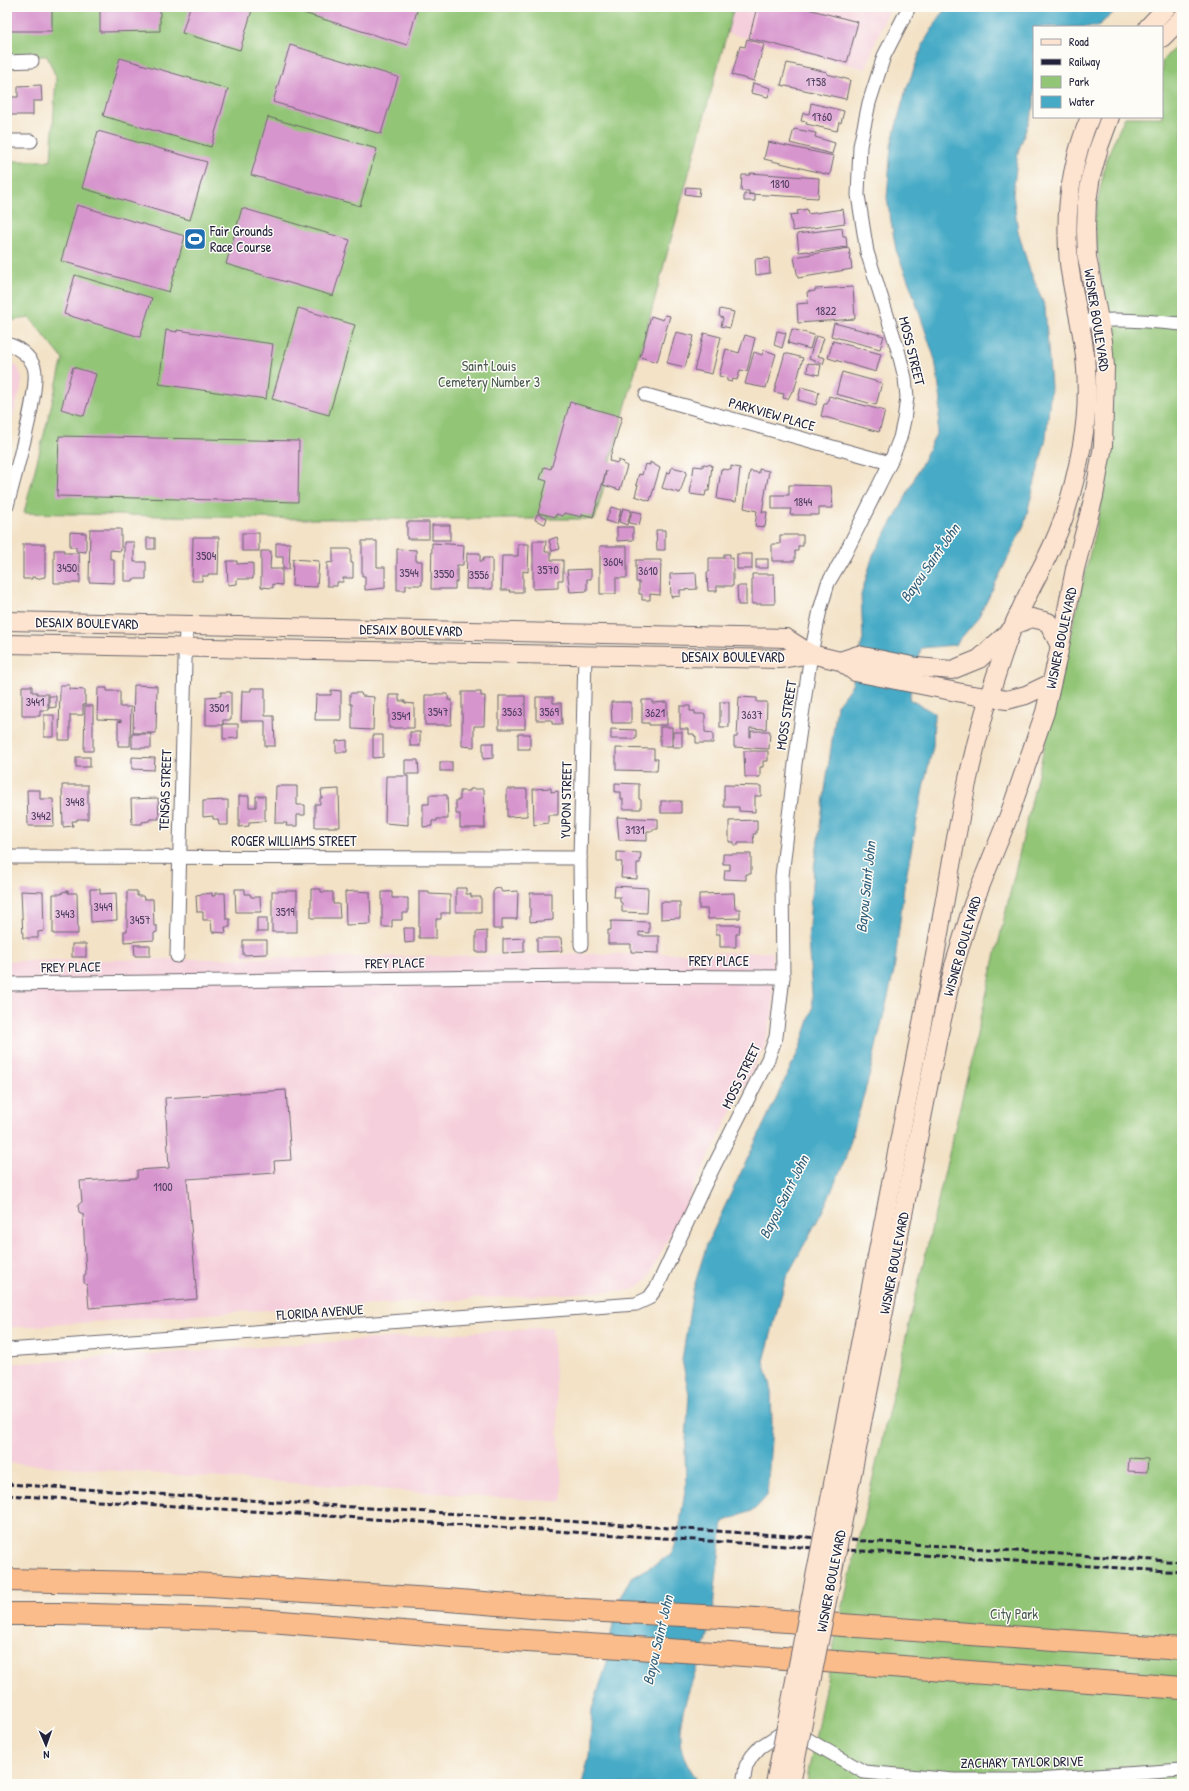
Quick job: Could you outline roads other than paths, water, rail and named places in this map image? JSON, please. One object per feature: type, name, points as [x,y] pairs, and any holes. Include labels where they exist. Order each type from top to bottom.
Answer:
[{"type":"highway","points":[[7,1580],[194,1584],[448,1600],[544,1608],[600,1609],[742,1618],[1182,1649]]},
{"type":"highway","points":[[7,1614],[62,1614],[258,1620],[465,1637],[730,1654],[1182,1688]]},
{"type":"street","name":"MOSS STREET","points":[[636,1304],[649,1298],[657,1287],[705,1184],[768,1059],[776,1037],[783,977],[782,876],[795,764],[811,654],[820,610],[828,583],[845,554],[890,463],[900,438],[907,397],[905,378],[898,350],[867,252],[858,188],[860,146],[869,103],[884,56],[909,7]]},
{"type":"street","points":[[1149,26],[1166,7]]},
{"type":"street","points":[[1163,37],[1182,18]]},
{"type":"street","points":[[7,62],[32,62]]},
{"type":"street","name":"WISNER BOULEVARD","points":[[775,1784],[968,780],[989,698],[1012,627],[1054,543],[1066,511],[1076,474],[1085,425],[1086,370],[1080,322],[1069,264],[1067,237],[1068,209],[1071,182],[1077,155],[1090,118]]},
{"type":"street","name":"WISNER BOULEVARD","points":[[790,1784],[938,1037],[954,966],[973,904],[1008,818],[1045,712],[1060,646],[1069,597],[1094,496],[1103,446],[1106,381],[1103,341],[1087,257],[1087,202],[1091,176],[1110,118]]},
{"type":"street","points":[[7,141],[31,141]]},
{"type":"street","points":[[1080,322],[1099,320],[1134,320],[1182,324]]},
{"type":"street","points":[[7,344],[22,351],[34,366],[36,378],[33,401],[7,506]]},
{"type":"street","name":"PARKVIEW PLACE","points":[[646,395],[890,463]]},
{"type":"street","points":[[1012,627],[1032,618],[1048,622],[1060,646]]},
{"type":"street","name":"DESAIX BOULEVARD","points":[[7,621],[786,638],[811,654],[915,675],[989,698],[1007,700],[1026,694],[1051,683]]},
{"type":"street","name":"TENSAS STREET","points":[[177,956],[186,625]]},
{"type":"street","name":"DESAIX BOULEVARD","points":[[915,675],[952,670],[979,659],[1012,627]]},
{"type":"street","points":[[585,655],[586,633]]},
{"type":"street","name":"DESAIX BOULEVARD","points":[[7,644],[779,659],[811,654]]},
{"type":"street","name":"YUPON STREET","points":[[581,944],[580,858],[585,655]]},
{"type":"street","name":"ROGER WILLIAMS STREET","points":[[7,857],[580,858]]},
{"type":"street","name":"FREY PLACE","points":[[7,984],[577,976],[783,977]]},
{"type":"street","name":"FLORIDA AVENUE","points":[[7,1350],[636,1304]]},
{"type":"street","name":"ZACHARY TAYLOR DRIVE","points":[[743,1784],[746,1766],[752,1756],[760,1747],[780,1734],[800,1735],[862,1778],[1037,1780],[1182,1770]]},
{"type":"water","name":"Bayou Saint John","points":[[946,7],[1120,7],[1098,26],[1033,26],[1033,110],[1018,152],[1013,194],[1018,231],[1029,268],[1045,307],[1051,387],[1046,438],[1024,525],[979,617],[955,645],[921,648],[909,699],[934,713],[933,747],[924,784],[904,887],[894,971],[869,1077],[845,1160],[823,1210],[786,1278],[764,1361],[771,1386],[772,1426],[767,1496],[754,1510],[723,1522],[713,1612],[709,1634],[687,1695],[681,1726],[680,1740],[682,1752],[690,1769],[700,1784],[582,1784],[589,1756],[592,1709],[607,1663],[609,1643],[619,1599],[632,1577],[671,1555],[679,1529],[686,1485],[685,1453],[689,1394],[682,1360],[693,1290],[707,1244],[799,1050],[813,1008],[808,940],[812,883],[837,705],[852,685],[863,638],[861,595],[873,555],[897,514],[937,432],[941,401],[935,360],[911,288],[896,250],[887,198],[891,145],[905,93],[924,42]]},
{"type":"railway","points":[[7,1484],[1182,1562]]},
{"type":"railway","points":[[7,1495],[1182,1572]]},
{"type":"place","name":"Fair Grounds Race Course","points":[[195,239]]},
{"type":"park label","name":"Saint Louis Cemetery Number 3","points":[[489,374]]},
{"type":"park label","name":"City Park","points":[[1014,1614]]}]
